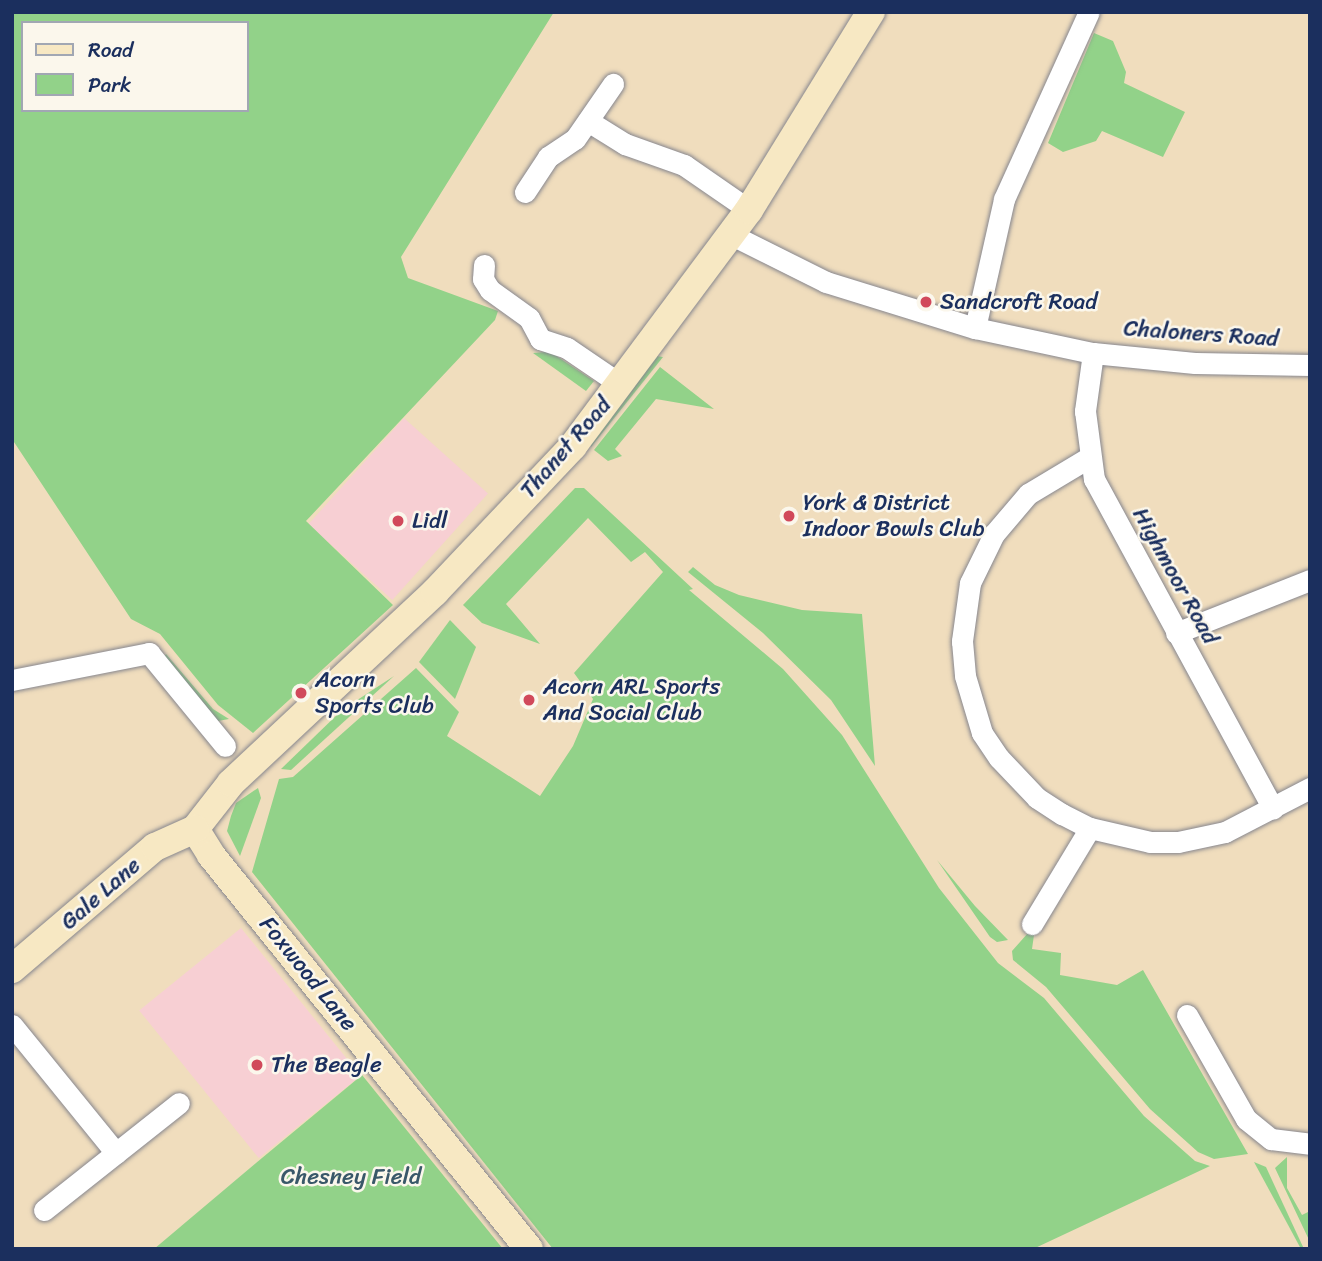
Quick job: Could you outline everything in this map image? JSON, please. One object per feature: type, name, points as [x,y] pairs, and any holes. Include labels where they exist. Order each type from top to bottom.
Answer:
[{"type":"street","name":"Thanet Road","points":[[195,829],[230,783],[435,592],[573,446],[732,235],[871,12]]},
{"type":"street","points":[[975,328],[1004,199],[1089,12]]},
{"type":"street","points":[[525,192],[548,158],[568,146],[613,84]]},
{"type":"street","points":[[588,121],[625,144],[684,165],[749,210]]},
{"type":"street","name":"Chaloners Road","points":[[732,235],[826,282],[975,328],[1093,353],[1195,363],[1310,365]]},
{"type":"street","points":[[484,265],[490,290],[529,318],[540,339],[567,348],[621,384]]},
{"type":"street","name":"Highmoor Road","points":[[1093,353],[1085,411],[1088,458],[1103,499],[1273,809]]},
{"type":"street","points":[[1088,458],[1028,494],[994,534],[970,583],[962,641],[972,706],[999,758],[1037,798],[1090,828],[1124,839],[1178,842],[1225,832],[1310,788]]},
{"type":"street","points":[[1176,633],[1310,580]]},
{"type":"street","points":[[12,680],[149,653],[224,736]]},
{"type":"street","points":[[1031,924],[1090,828]]},
{"type":"street","name":"Gale Lane","points":[[12,969],[155,847],[195,829]]},
{"type":"street","name":"Foxwood Lane","points":[[195,829],[211,855],[529,1249]]},
{"type":"street","points":[[1186,1015],[1252,1126],[1284,1144],[1310,1144]]},
{"type":"street","points":[[12,1025],[116,1153]]},
{"type":"street","points":[[44,1210],[179,1103]]},
{"type":"shaded area","name":"Lidl","points":[[404,418],[488,494],[392,600],[308,524]]},
{"type":"shaded area","points":[[241,928],[361,1076],[259,1158],[139,1010]]},
{"type":"green space","points":[[12,12],[554,12],[401,257],[408,278],[498,311],[495,320],[306,521],[393,605],[253,733],[218,705],[160,634],[131,619],[12,439]]},
{"type":"green space","points":[[1094,33],[1113,41],[1126,72],[1124,83],[1185,112],[1163,157],[1102,131],[1096,141],[1063,152],[1048,143]]},
{"type":"green space","points":[[546,352],[594,381],[586,391],[533,353]]},
{"type":"green space","points":[[656,356],[663,357],[591,447],[590,437]]},
{"type":"green space","points":[[660,367],[714,409],[656,399],[615,449],[622,456],[608,461],[594,450]]},
{"type":"green space","points":[[575,488],[584,488],[693,589],[689,590],[783,669],[842,735],[939,888],[998,963],[1044,998],[1144,1116],[1195,1161],[1210,1166],[1033,1249],[553,1249],[252,872],[279,779],[293,777],[416,668],[459,712],[447,736],[540,796],[573,746],[593,699],[574,673],[663,572],[645,552],[631,562],[588,518],[506,604],[540,644],[482,623],[463,605]]},
{"type":"green space","points":[[693,567],[715,585],[739,595],[802,610],[862,614],[875,766],[831,700],[763,633],[688,572]]},
{"type":"green space","points":[[450,620],[476,647],[455,699],[419,662]]},
{"type":"green space","points":[[166,654],[213,709],[229,719],[218,721],[163,659]]},
{"type":"green space","points":[[394,676],[291,770],[281,769],[342,710]]},
{"type":"green space","points":[[258,788],[261,798],[240,856],[227,831],[236,803]]},
{"type":"green space","points":[[937,860],[975,906],[1008,940],[997,942],[990,937]]},
{"type":"green space","points":[[1028,933],[1034,935],[1032,949],[1061,953],[1060,975],[1117,985],[1143,970],[1248,1154],[1214,1159],[1198,1152],[1150,1109],[1046,987],[1013,960],[1012,951]]},
{"type":"green space","name":"Chesney Field","points":[[362,1075],[503,1249],[154,1249],[256,1163]]},
{"type":"green space","points":[[1287,1157],[1287,1188],[1302,1215],[1310,1211],[1310,1242],[1275,1168]]},
{"type":"green space","points":[[1254,1162],[1266,1167],[1304,1249],[1301,1249]]},
{"type":"place","name":"Sandcroft Road","points":[[926,302]]},
{"type":"place","name":"York & District Indoor Bowls Club","points":[[789,516]]},
{"type":"place","name":"Lidl","points":[[398,521]]},
{"type":"place","name":"Acorn Sports Club","points":[[301,693]]},
{"type":"place","name":"Acorn ARL Sports And Social Club","points":[[529,700]]},
{"type":"place","name":"The Beagle","points":[[257,1065]]}]
